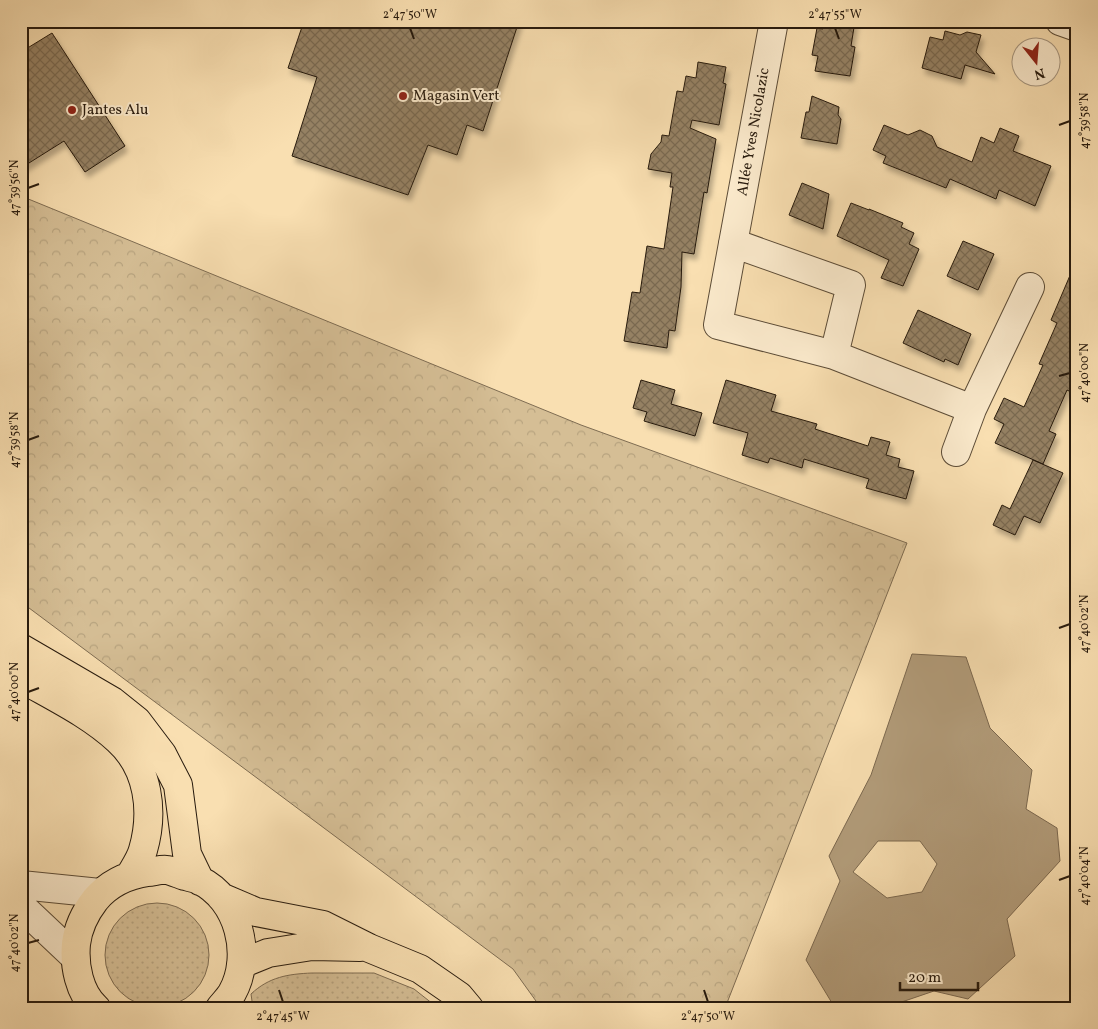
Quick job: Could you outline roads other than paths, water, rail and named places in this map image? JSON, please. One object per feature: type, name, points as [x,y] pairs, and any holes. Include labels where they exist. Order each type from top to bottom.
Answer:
[{"type":"main road","points":[[21,648],[112,701],[137,721],[162,754],[178,785],[187,854],[210,889],[234,917],[241,940],[241,964],[238,979],[229,1003]]},
{"type":"main road","points":[[21,678],[95,721],[120,741],[138,764],[145,784],[149,805],[148,824],[143,852],[131,874]]},
{"type":"main road","points":[[94,1007],[80,982],[75,957],[77,934],[86,912],[100,893],[115,882],[131,874],[166,870],[256,912],[323,925],[369,948],[420,969],[459,996],[470,1008]]},
{"type":"main road","points":[[241,964],[268,953],[312,946],[369,948]]},
{"type":"street","name":"Allée Yves Nicolazic","points":[[774,21],[718,325],[834,355]]},
{"type":"street","points":[[1060,21],[1077,27]]},
{"type":"street","points":[[733,243],[851,286],[834,355],[972,409]]},
{"type":"street","points":[[956,452],[972,409],[1030,287]]},
{"type":"street","points":[[21,885],[100,893]]},
{"type":"street","points":[[21,906],[75,957]]},
{"type":"place","name":"Magasin Vert","points":[[403,96]]},
{"type":"place","name":"Jantes Alu","points":[[72,110]]}]
